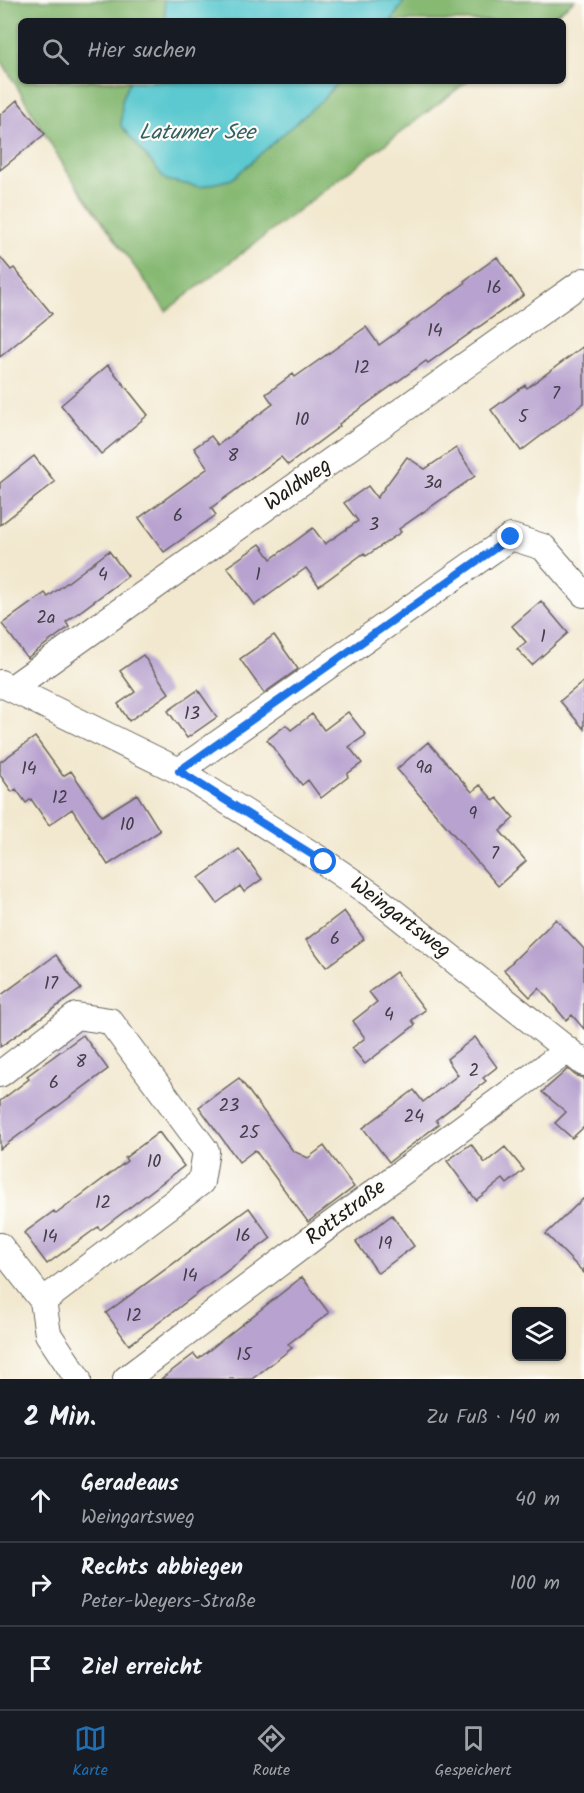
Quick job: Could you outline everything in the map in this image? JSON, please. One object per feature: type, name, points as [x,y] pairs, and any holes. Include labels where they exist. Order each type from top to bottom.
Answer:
[{"type":"street","name":"Waldweg","points":[[6,685],[584,281]]},
{"type":"street","points":[[179,771],[511,537],[543,547],[584,594]]},
{"type":"street","name":"Weingartsweg","points":[[6,685],[179,771],[324,862],[372,895],[576,1056]]},
{"type":"street","points":[[0,1074],[76,1016],[110,1021],[206,1151],[201,1182],[42,1301]]},
{"type":"street","name":"Rottstraße","points":[[126,1379],[312,1238],[576,1056]]},
{"type":"street","points":[[0,1245],[42,1301],[48,1335],[78,1379]]},
{"type":"green space","points":[[0,0],[164,0],[166,18],[18,18],[18,84],[129,84],[122,99],[323,99],[336,84],[464,84],[166,311],[68,173],[0,58]]},
{"type":"green space","points":[[405,0],[575,0],[551,18],[393,18]]},
{"type":"water","points":[[164,0],[405,0],[393,18],[166,18]]},
{"type":"water","name":"Latumer See","points":[[129,84],[336,84],[323,99],[232,179],[200,187],[166,180],[121,126],[122,99]]},
{"type":"building","points":[[17,100],[45,134],[0,170],[0,115]]},
{"type":"building","points":[[0,257],[11,270],[14,268],[52,314],[0,357]]},
{"type":"building","points":[[497,257],[524,295],[428,363],[426,361],[339,424],[340,426],[288,465],[281,457],[211,508],[216,515],[164,552],[139,518],[208,468],[194,448],[211,436],[218,445],[273,404],[266,394],[293,374],[295,377],[366,327],[379,345]]},
{"type":"building","points":[[584,346],[584,403],[521,451],[491,410],[525,385],[527,388]]},
{"type":"building","points":[[108,365],[148,415],[101,454],[61,405]]},
{"type":"building","points":[[456,448],[475,476],[399,529],[401,532],[366,556],[364,553],[319,586],[306,568],[255,605],[227,567],[260,544],[271,559],[313,528],[325,544],[358,521],[344,503],[368,486],[377,498],[407,457],[425,469]]},
{"type":"building","points":[[34,456],[55,482],[0,525],[0,483]]},
{"type":"building","points":[[109,551],[128,576],[66,622],[69,627],[27,658],[2,624],[45,593],[48,597]]},
{"type":"building","points":[[541,601],[568,633],[532,665],[517,649],[526,642],[512,626]]},
{"type":"building","points":[[274,635],[298,669],[264,693],[240,659]]},
{"type":"building","points":[[143,655],[169,693],[129,721],[118,704],[135,692],[120,671]]},
{"type":"building","points":[[584,681],[584,729],[560,701]]},
{"type":"building","points":[[198,690],[217,717],[187,738],[168,711]]},
{"type":"building","points":[[348,712],[366,735],[349,747],[362,763],[321,798],[308,780],[302,785],[267,740],[286,725],[291,730],[312,714],[324,730]]},
{"type":"building","points":[[35,737],[63,776],[71,771],[102,816],[137,794],[160,831],[108,865],[72,809],[49,825],[31,799],[26,803],[16,789],[12,792],[0,775],[0,762]]},
{"type":"building","points":[[428,742],[472,792],[480,785],[494,801],[497,798],[514,818],[500,831],[526,861],[498,886],[397,769]]},
{"type":"building","points":[[239,849],[262,879],[244,892],[240,886],[217,903],[199,878]]},
{"type":"building","points":[[344,911],[364,939],[326,967],[306,940]]},
{"type":"building","points":[[556,919],[584,949],[584,1029],[572,1015],[566,1020],[539,988],[530,997],[504,970]]},
{"type":"building","points":[[56,955],[81,989],[0,1047],[0,996]]},
{"type":"building","points":[[396,972],[425,1010],[412,1020],[415,1025],[365,1064],[352,1048],[365,1038],[353,1021],[377,1002],[369,992]]},
{"type":"building","points":[[83,1035],[108,1069],[0,1149],[0,1101],[29,1079],[27,1076]]},
{"type":"building","points":[[475,1037],[497,1067],[483,1078],[486,1081],[436,1120],[439,1124],[389,1162],[363,1128],[414,1090],[423,1102],[458,1075],[447,1059]]},
{"type":"building","points":[[568,1069],[584,1078],[584,1127],[572,1138],[555,1123],[566,1112],[542,1092]]},
{"type":"building","points":[[239,1078],[293,1151],[308,1158],[324,1146],[354,1187],[308,1222],[255,1150],[239,1162],[199,1107]]},
{"type":"building","points":[[159,1132],[184,1166],[100,1230],[98,1227],[47,1264],[24,1233],[54,1211],[56,1214],[127,1161],[125,1158]]},
{"type":"building","points":[[471,1144],[485,1163],[505,1147],[524,1170],[507,1184],[503,1179],[476,1200],[447,1161]]},
{"type":"building","points":[[584,1198],[584,1273],[546,1234]]},
{"type":"building","points":[[249,1208],[271,1238],[129,1345],[106,1313]]},
{"type":"building","points":[[392,1215],[414,1246],[378,1273],[356,1242]]},
{"type":"building","points":[[302,1277],[329,1313],[288,1344],[292,1348],[252,1379],[161,1379],[194,1354],[198,1359]]},
{"type":"route","points":[[324,862],[179,771],[511,537]]}]
